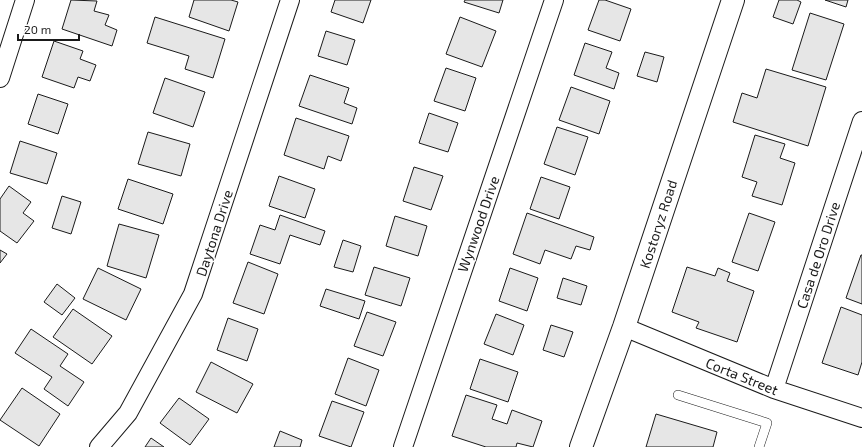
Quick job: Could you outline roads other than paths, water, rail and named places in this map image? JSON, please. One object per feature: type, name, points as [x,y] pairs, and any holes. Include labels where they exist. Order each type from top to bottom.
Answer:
[{"type":"main road","name":"Kostoryz Road","points":[[581,447],[624,327],[733,0]]},
{"type":"street","points":[[0,78],[25,0]]},
{"type":"street","name":"Daytona Drive","points":[[98,447],[128,414],[194,294],[290,0]]},
{"type":"street","name":"Wynwood Drive","points":[[403,447],[554,0]]},
{"type":"street","name":"Casa de Oro Drive","points":[[774,389],[862,121]]},
{"type":"street","name":"Corta Street","points":[[624,327],[774,389],[862,418]]},
{"type":"lane","points":[[678,395],[767,423],[759,447]]}]
